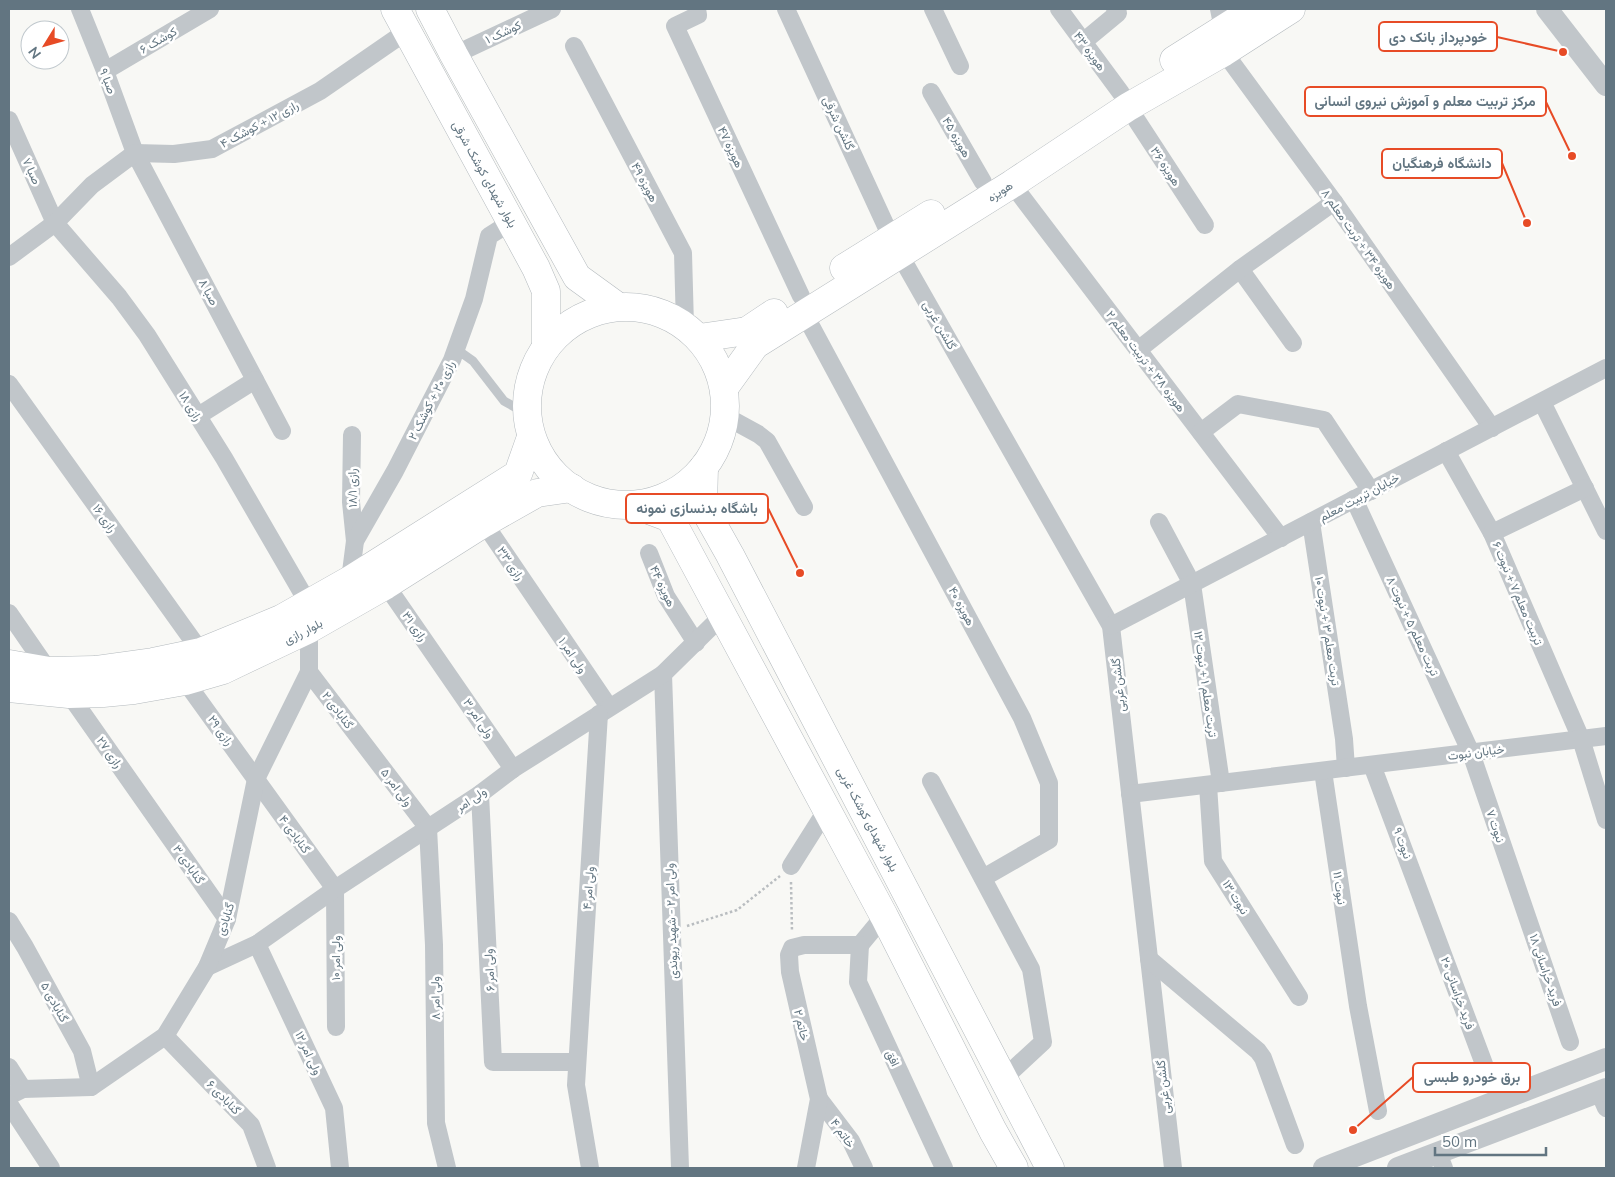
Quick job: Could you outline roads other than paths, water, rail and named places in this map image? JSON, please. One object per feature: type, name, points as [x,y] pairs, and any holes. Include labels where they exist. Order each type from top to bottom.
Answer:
[{"type":"main road","points":[[430,9],[577,277],[618,306]]},
{"type":"main road","name":"هویزه","points":[[896,246],[1012,184],[1124,100],[1222,30],[1255,9]]},
{"type":"main road","name":"هویزه","points":[[1222,30],[1291,9]]},
{"type":"main road","name":"بلوار شهدای کوشک شرقی","points":[[401,20],[536,268],[546,291],[546,347]]},
{"type":"main road","name":"هویزه","points":[[692,332],[747,331],[803,305],[896,246],[982,182],[1124,100]]},
{"type":"main road","points":[[546,291],[555,295],[566,293],[573,286],[577,277]]},
{"type":"main road","name":"هویزه","points":[[724,388],[755,346],[803,305]]},
{"type":"main road","points":[[529,427],[551,470],[572,488],[602,502],[618,505],[635,505],[674,493],[704,467],[718,443],[725,416],[724,388],[717,366],[692,332],[662,314],[638,307],[618,306],[587,315],[564,328],[546,347]]},
{"type":"main road","name":"بلوار رازی","points":[[9,688],[69,694],[103,693],[134,690],[185,681],[223,670],[308,616],[350,580],[518,474],[529,427],[531,379],[546,347]]},
{"type":"main road","name":"بلوار شهدای کوشک غربی","points":[[704,467],[703,507],[730,555],[1050,1168]]},
{"type":"main road","name":"بلوار رازی","points":[[9,664],[49,671],[95,670],[152,662],[201,652],[281,619],[308,616],[386,585],[484,523],[537,493],[572,488]]},
{"type":"main road","points":[[635,505],[670,518],[884,916],[993,1131],[1014,1168]]},
{"type":"main road","points":[[993,1131],[1022,1113]]},
{"type":"street","name":"صبا ۹","points":[[80,9],[135,153]]},
{"type":"street","name":"کوشک ۶","points":[[105,71],[210,9]]},
{"type":"street","name":"کوشک ۱","points":[[454,55],[552,9]]},
{"type":"street","name":"هویزه ۴۷","points":[[697,9],[698,15],[675,26],[803,305]]},
{"type":"street","name":"گلشن شرقی","points":[[786,9],[896,246]]},
{"type":"street","points":[[933,9],[960,66]]},
{"type":"street","name":"هویزه ۴۳","points":[[1059,9],[1124,100]]},
{"type":"street","points":[[1083,42],[1118,14],[1115,9]]},
{"type":"street","points":[[1547,9],[1604,77]]},
{"type":"street","name":"رازی ۱۲ + کوشک ۴","points":[[135,153],[174,154],[212,149],[320,91],[401,20]]},
{"type":"street","name":"هویزه ۳۴ + تربت معلم ۸","points":[[1222,30],[1334,202],[1492,428]]},
{"type":"street","name":"هویزه ۴۹","points":[[574,46],[683,253],[692,332]]},
{"type":"street","name":"هویزه ۴۵","points":[[931,92],[982,182]]},
{"type":"street","name":"هویزه ۳۶","points":[[1124,100],[1205,225]]},
{"type":"street","name":"صبا ۷","points":[[9,120],[56,223]]},
{"type":"street","points":[[9,256],[56,223],[92,185],[135,153]]},
{"type":"street","name":"صبا ۸","points":[[135,153],[282,431]]},
{"type":"street","name":"هویزه ۳۸ + تربیت معلم ۲","points":[[1012,184],[1281,538]]},
{"type":"street","points":[[1138,350],[1240,269],[1334,202]]},
{"type":"street","name":"رازی ۲۰ + کوشک ۲","points":[[350,580],[355,541],[395,471],[452,360],[474,299],[489,236],[511,222]]},
{"type":"street","name":"رازی ۱۸","points":[[56,223],[119,297],[147,335],[224,458],[308,616]]},
{"type":"street","name":"گلشن غربی","points":[[896,246],[1111,626],[1173,1168]]},
{"type":"street","points":[[1240,269],[1293,343]]},
{"type":"street","name":"هویزه ۴۰","points":[[803,305],[1022,718],[1049,784],[1049,840],[983,878]]},
{"type":"street","name":"خیایان تربیت معلم","points":[[1111,626],[1606,368]]},
{"type":"street","points":[[198,416],[255,380]]},
{"type":"street","name":"رازی ۱۶","points":[[9,384],[201,652]]},
{"type":"street","points":[[1542,402],[1606,531]]},
{"type":"street","points":[[1201,432],[1238,404],[1324,420],[1372,491]]},
{"type":"street","points":[[725,416],[767,441],[804,507]]},
{"type":"street","name":"رازی ۱۸/۱","points":[[352,435],[351,502],[355,541]]},
{"type":"street","name":"تربیت معلم ۷ + نبوت ۶","points":[[1446,452],[1492,533],[1581,740],[1606,820]]},
{"type":"street","points":[[1492,533],[1585,488]]},
{"type":"street","name":"تربت معلم ۵ + نبوت ۸","points":[[1354,499],[1471,753]]},
{"type":"street","name":"تربت معلم ۱ + نبوت ۱۲","points":[[1159,522],[1192,584],[1215,784]]},
{"type":"street","name":"تربت معلم ۳ + نبوت ۱۰","points":[[1311,522],[1344,739],[1346,768]]},
{"type":"street","name":"رازی ۳۳","points":[[484,523],[538,603]]},
{"type":"street","name":"هویزه ۴۴","points":[[649,553],[666,596],[696,643]]},
{"type":"street","name":"رازی ۳۱","points":[[386,585],[444,668]]},
{"type":"street","name":"ولی امر ۱","points":[[538,603],[604,711]]},
{"type":"street","points":[[9,613],[49,671]]},
{"type":"street","name":"ولی امر","points":[[207,967],[257,944],[335,889],[480,794],[513,769],[663,674],[723,615]]},
{"type":"street","name":"گنابادی","points":[[91,1087],[165,1036],[207,967],[227,919],[256,780],[309,672],[308,616]]},
{"type":"street","name":"ولی امر ۳","points":[[444,668],[513,769]]},
{"type":"street","name":"گنابادی ۲","points":[[309,672],[366,747]]},
{"type":"street","name":"ولی امر ۲ - شهید ریوندی","points":[[663,674],[680,1168]]},
{"type":"street","name":"رازی ۲۹","points":[[185,681],[256,780]]},
{"type":"street","name":"رازی ۲۷","points":[[69,694],[150,810]]},
{"type":"street","name":"ولی امر ۴","points":[[590,1168],[576,1085],[604,711]]},
{"type":"street","name":"خیابان نبوت","points":[[1130,794],[1606,736]]},
{"type":"street","name":"ولی امر ۵","points":[[366,747],[428,828]]},
{"type":"street","name":"نبوت ۷","points":[[1471,753],[1521,899]]},
{"type":"street","name":"نبوت ۹","points":[[1372,765],[1432,922]]},
{"type":"street","name":"نبوت ۱۱","points":[[1323,771],[1358,1006],[1378,1111]]},
{"type":"street","name":"گنابادی ۴","points":[[256,780],[335,889]]},
{"type":"street","points":[[930,781],[1031,969],[1043,1042],[1004,1078]]},
{"type":"street","name":"نبوت ۱۳","points":[[1215,784],[1213,861],[1299,997]]},
{"type":"street","name":"ولی امر ۶","points":[[480,794],[493,1062],[577,1062]]},
{"type":"street","points":[[791,866],[827,809]]},
{"type":"street","name":"گنابادی ۳","points":[[150,810],[227,919]]},
{"type":"street","name":"ولی امر ۸","points":[[428,828],[434,945],[436,1123],[447,1168]]},
{"type":"street","name":"ولی امر ۱۰","points":[[335,889],[336,1027]]},
{"type":"street","name":"فرید خراسانی ۱۸","points":[[1521,899],[1570,1042]]},
{"type":"street","points":[[860,945],[884,916]]},
{"type":"street","name":"گنابادی ۵","points":[[9,921],[82,1051],[91,1087]]},
{"type":"street","name":"فرید خراسانی ۲۰","points":[[1432,922],[1484,1064]]},
{"type":"street","name":"ولی امر ۱۲","points":[[257,944],[334,1108],[340,1168]]},
{"type":"street","name":"خاتم ۲","points":[[806,1168],[819,1099],[790,972],[789,955],[792,948],[804,945],[860,945]]},
{"type":"street","name":"افق","points":[[860,945],[858,982],[944,1168]]},
{"type":"street","points":[[1149,959],[1258,1051],[1263,1058],[1295,1145]]},
{"type":"street","name":"گنابادی ۶","points":[[165,1036],[251,1125],[267,1168]]},
{"type":"street","points":[[1324,1168],[1606,1059]]},
{"type":"street","points":[[9,1067],[16,1092],[91,1087]]},
{"type":"street","points":[[1398,1168],[1441,1161],[1604,1096]]},
{"type":"street","name":"خاتم ۴","points":[[819,1099],[851,1140],[864,1168]]},
{"type":"street","points":[[9,1104],[51,1168]]},
{"type":"lane","points":[[456,349],[473,360],[504,401],[529,427]]},
{"type":"place","name":"خودپرداز بانک دی","points":[[1563,52]]},
{"type":"place","name":"مرکز تربیت معلم و آموزش نیروی انسانی","points":[[1572,156]]},
{"type":"place","name":"دانشگاه فرهنگیان","points":[[1527,223]]},
{"type":"place","name":"باشگاه بدنسازی نمونه","points":[[800,573]]},
{"type":"place","name":"برق خودرو طبسی","points":[[1353,1130]]}]
